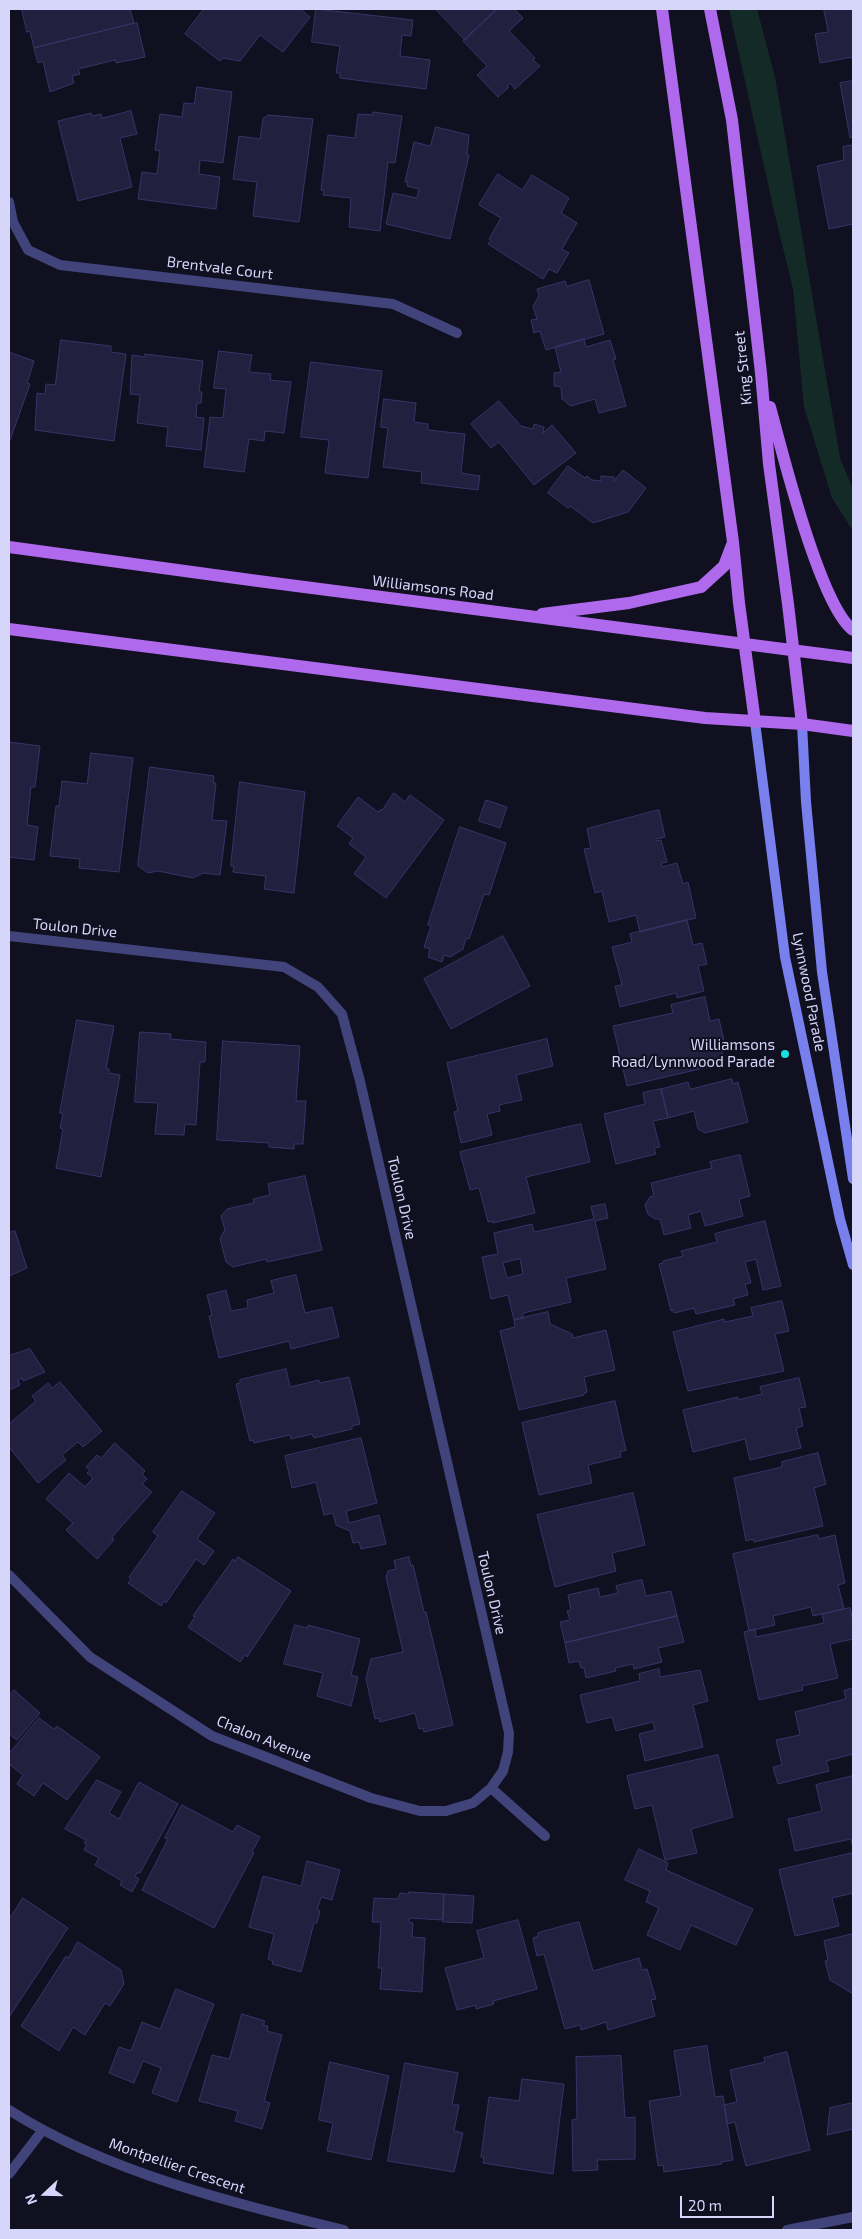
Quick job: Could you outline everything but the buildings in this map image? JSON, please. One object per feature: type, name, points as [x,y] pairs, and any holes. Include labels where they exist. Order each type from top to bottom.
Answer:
[{"type":"main road","points":[[662,9],[755,722]]},
{"type":"main road","name":"King Street","points":[[710,9],[732,120],[761,373],[769,464],[794,649],[802,724]]},
{"type":"main road","points":[[761,373],[785,462],[821,578],[834,602],[853,630]]},
{"type":"main road","points":[[525,616],[629,603],[701,587],[724,566],[733,542]]},
{"type":"main road","name":"Williamsons Road","points":[[9,547],[853,658]]},
{"type":"main road","points":[[9,629],[705,718],[802,724],[853,731]]},
{"type":"main road","name":"Lynnwood Parade","points":[[755,722],[785,957],[840,1219],[853,1264]]},
{"type":"main road","name":"Lynnwood Parade","points":[[802,724],[806,802],[822,972],[853,1180]]},
{"type":"street","name":"Brentvale Court","points":[[9,202],[13,222],[28,250],[60,265],[393,304],[456,333]]},
{"type":"street","name":"Toulon Drive","points":[[9,936],[284,967],[318,987],[342,1014],[360,1081],[509,1733]]},
{"type":"street","name":"Chalon Avenue","points":[[9,1575],[90,1657],[212,1736],[371,1798],[420,1811],[446,1811],[473,1804],[491,1788],[502,1771],[508,1752],[509,1733]]},
{"type":"street","points":[[491,1788],[545,1836]]},
{"type":"street","name":"Montpellier Crescent","points":[[9,2110],[42,2131],[140,2172],[242,2206],[344,2230]]},
{"type":"street","points":[[9,2174],[42,2131]]},
{"type":"street","points":[[787,2230],[853,2217]]},
{"type":"green space","points":[[729,9],[757,9],[775,77],[840,458],[853,489],[853,531],[832,498],[804,407],[793,289]]},
{"type":"place","name":"Williamsons Road/Lynnwood Parade","points":[[785,1054]]}]
